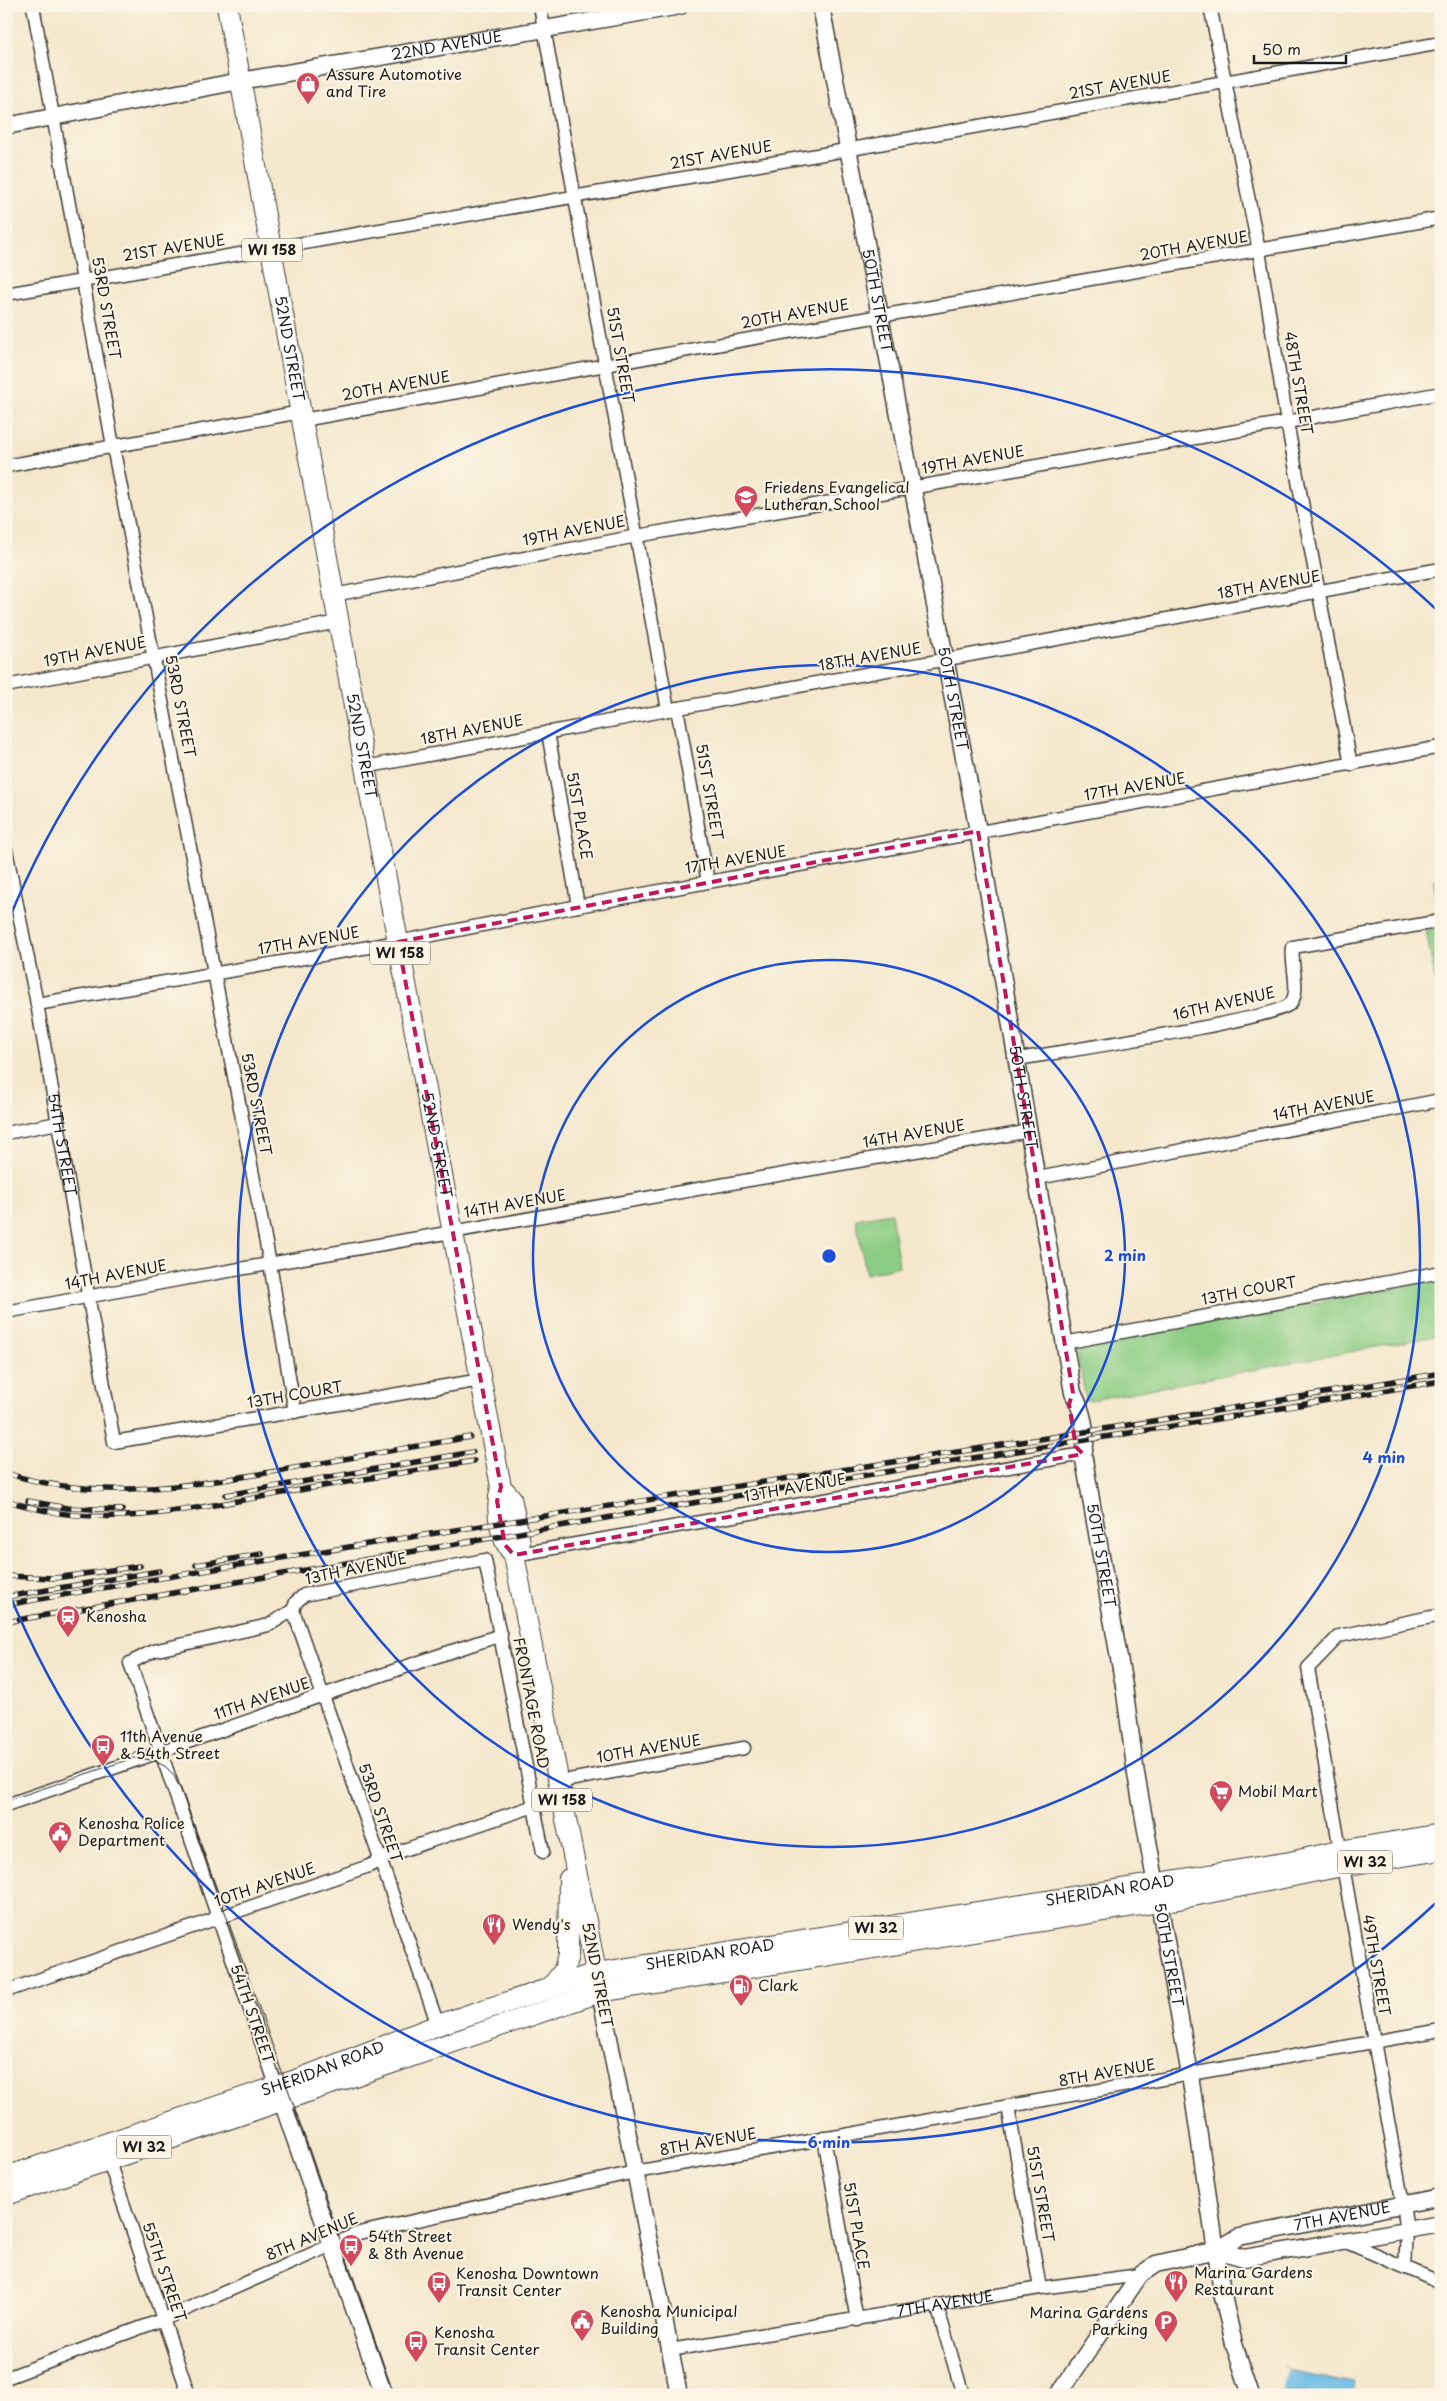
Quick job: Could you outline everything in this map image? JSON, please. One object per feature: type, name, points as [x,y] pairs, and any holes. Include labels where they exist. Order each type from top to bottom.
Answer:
[{"type":"main road","name":"52ND STREET","points":[[227,6],[365,767],[501,1487],[511,1498],[520,1542],[514,1555],[598,1982]]},
{"type":"main road","name":"SHERIDAN ROAD","points":[[6,2177],[279,2093],[438,2025],[552,1986],[598,1982],[1158,1893],[1340,1858],[1441,1834]]},
{"type":"main road","points":[[552,1986],[564,1970],[568,1955],[570,1842]]},
{"type":"main road","name":"SHERIDAN ROAD","points":[[1340,1858],[1441,1850]]},
{"type":"main road","name":"SHERIDAN ROAD","points":[[6,2195],[108,2159],[279,2093],[598,1982]]},
{"type":"street","name":"53RD STREET","points":[[33,6],[55,117],[113,446],[270,1264],[296,1412]]},
{"type":"street","name":"51ST STREET","points":[[540,6],[637,536],[708,882]]},
{"type":"street","name":"22ND AVENUE","points":[[6,126],[240,81],[680,6]]},
{"type":"street","name":"50TH STREET","points":[[821,6],[847,150],[914,486],[1018,1059],[1073,1393],[1068,1404],[1076,1447],[1082,1454],[1124,1686],[1136,1774],[1190,2075],[1222,2292],[1234,2344],[1249,2389]]},
{"type":"street","name":"48TH STREET","points":[[1210,6],[1259,251],[1287,422],[1321,592],[1351,765]]},
{"type":"street","name":"21ST AVENUE","points":[[6,294],[84,279],[272,249],[847,150],[1441,43]]},
{"type":"street","name":"20TH AVENUE","points":[[6,466],[113,446],[605,366],[1441,218]]},
{"type":"street","name":"19TH AVENUE","points":[[334,595],[637,536],[1287,422],[1441,393]]},
{"type":"street","name":"18TH AVENUE","points":[[365,767],[673,709],[1321,592],[1441,568]]},
{"type":"street","name":"19TH AVENUE","points":[[6,686],[338,622]]},
{"type":"street","name":"51ST PLACE","points":[[548,732],[578,906]]},
{"type":"street","name":"17TH AVENUE","points":[[37,1004],[398,942],[578,906],[1441,747]]},
{"type":"street","name":"54TH STREET","points":[[6,850],[37,1004],[114,1442]]},
{"type":"street","name":"16TH AVENUE","points":[[1018,1059],[1234,1022],[1282,1010],[1291,1003],[1295,989],[1291,957],[1293,947],[1441,921]]},
{"type":"street","name":"14TH AVENUE","points":[[1038,1178],[1441,1100]]},
{"type":"street","points":[[6,1133],[58,1123]]},
{"type":"street","name":"14TH AVENUE","points":[[6,1312],[453,1231],[1030,1130]]},
{"type":"street","name":"13TH COURT","points":[[1064,1343],[1441,1272]]},
{"type":"street","name":"13TH COURT","points":[[114,1442],[481,1380]]},
{"type":"street","name":"13TH AVENUE","points":[[514,1555],[1082,1454]]},
{"type":"street","name":"13TH AVENUE","points":[[130,1663],[153,1651],[270,1625],[293,1610],[296,1602],[304,1595],[485,1560]]},
{"type":"street","name":"FRONTAGE ROAD","points":[[485,1560],[543,1852]]},
{"type":"street","name":"53RD STREET","points":[[293,1610],[379,1861],[438,2025]]},
{"type":"street","name":"49TH STREET","points":[[1405,2268],[1407,2230],[1403,2205],[1340,1858],[1308,1668],[1339,1636],[1441,1615]]},
{"type":"street","name":"11TH AVENUE","points":[[6,1805],[161,1753],[323,1694],[501,1635]]},
{"type":"street","name":"54TH STREET","points":[[130,1663],[384,2395]]},
{"type":"street","name":"10TH AVENUE","points":[[558,1782],[744,1748]]},
{"type":"street","name":"10TH AVENUE","points":[[6,1991],[219,1918],[379,1861],[392,1854],[534,1806]]},
{"type":"street","name":"52ND STREET","points":[[598,1982],[679,2395]]},
{"type":"street","name":"8TH AVENUE","points":[[6,2378],[164,2319],[359,2233],[636,2172],[1441,2030]]},
{"type":"street","name":"51ST STREET","points":[[1008,2106],[1040,2288]]},
{"type":"street","name":"51ST PLACE","points":[[824,2138],[857,2320]]},
{"type":"street","name":"55TH STREET","points":[[108,2159],[189,2395]]},
{"type":"street","name":"7TH AVENUE","points":[[670,2350],[1040,2288],[1140,2275],[1156,2264],[1217,2250],[1239,2237],[1441,2197]]},
{"type":"street","name":"7TH AVENUE","points":[[1217,2250],[1244,2258],[1441,2224]]},
{"type":"street","points":[[1344,2241],[1441,2283]]},
{"type":"street","points":[[1058,2395],[1140,2275]]},
{"type":"street","points":[[937,2306],[963,2395]]},
{"type":"highlighted area","points":[[978,831],[1073,1393],[1069,1404],[1076,1447],[1083,1454],[514,1555],[505,1545],[497,1501],[501,1487],[398,942]]},
{"type":"green space","points":[[1441,879],[1441,923],[1433,880]]},
{"type":"green space","points":[[1441,927],[1441,1014],[1426,930]]},
{"type":"green space","points":[[891,1213],[899,1266],[866,1274],[856,1219]]},
{"type":"green space","points":[[1441,1279],[1441,1335],[1086,1401],[1078,1356],[1084,1346]]},
{"type":"water","points":[[1283,2365],[1288,2370],[1354,2383],[1352,2395],[1276,2395]]},
{"type":"pier","points":[[1281,2364],[1288,2370],[1282,2386],[1283,2395],[1273,2395],[1271,2383]]},
{"type":"tram line","points":[[6,1801],[133,1758],[153,1760],[166,1767],[173,1774],[183,1794],[394,2395]]},
{"type":"railway","points":[[6,1605],[364,1545],[1083,1432],[1441,1373]]},
{"type":"railway","points":[[6,1622],[704,1501],[1211,1420],[1441,1381]]},
{"type":"railway","points":[[6,1473],[78,1488],[150,1488],[223,1480],[470,1437]]},
{"type":"railway","points":[[226,1495],[473,1452]]},
{"type":"railway","points":[[6,1500],[40,1510],[73,1515],[139,1515],[205,1507],[474,1461]]},
{"type":"railway","points":[[28,1501],[67,1508],[122,1510]]},
{"type":"railway","points":[[196,1565],[262,1554]]},
{"type":"railway","points":[[6,1576],[55,1578],[140,1566]]},
{"type":"railway","points":[[6,1597],[159,1571]]},
{"type":"place","name":"Assure Automotive and Tire","points":[[308,105]]},
{"type":"place","name":"Friedens Evangelical Lutheran School","points":[[746,518]]},
{"type":"place","name":"Kenosha","points":[[68,1638]]},
{"type":"place","name":"11th Avenue & 54th Street","points":[[103,1767]]},
{"type":"place","name":"Mobil Mart","points":[[1221,1813]]},
{"type":"place","name":"Kenosha Police Department","points":[[60,1854]]},
{"type":"place","name":"Wendy's","points":[[494,1946]]},
{"type":"place","name":"Clark","points":[[741,2007]]},
{"type":"place","name":"54th Street & 8th Avenue","points":[[351,2267]]},
{"type":"place","name":"Marina Gardens Restaurant","points":[[1176,2303]]},
{"type":"place","name":"Kenosha Downtown Transit Center","points":[[439,2304]]},
{"type":"place","name":"Kenosha Municipal Building","points":[[582,2342]]},
{"type":"place","name":"Marina Gardens Parking","points":[[1166,2343]]},
{"type":"place","name":"Kenosha Transit Center","points":[[416,2363]]}]
